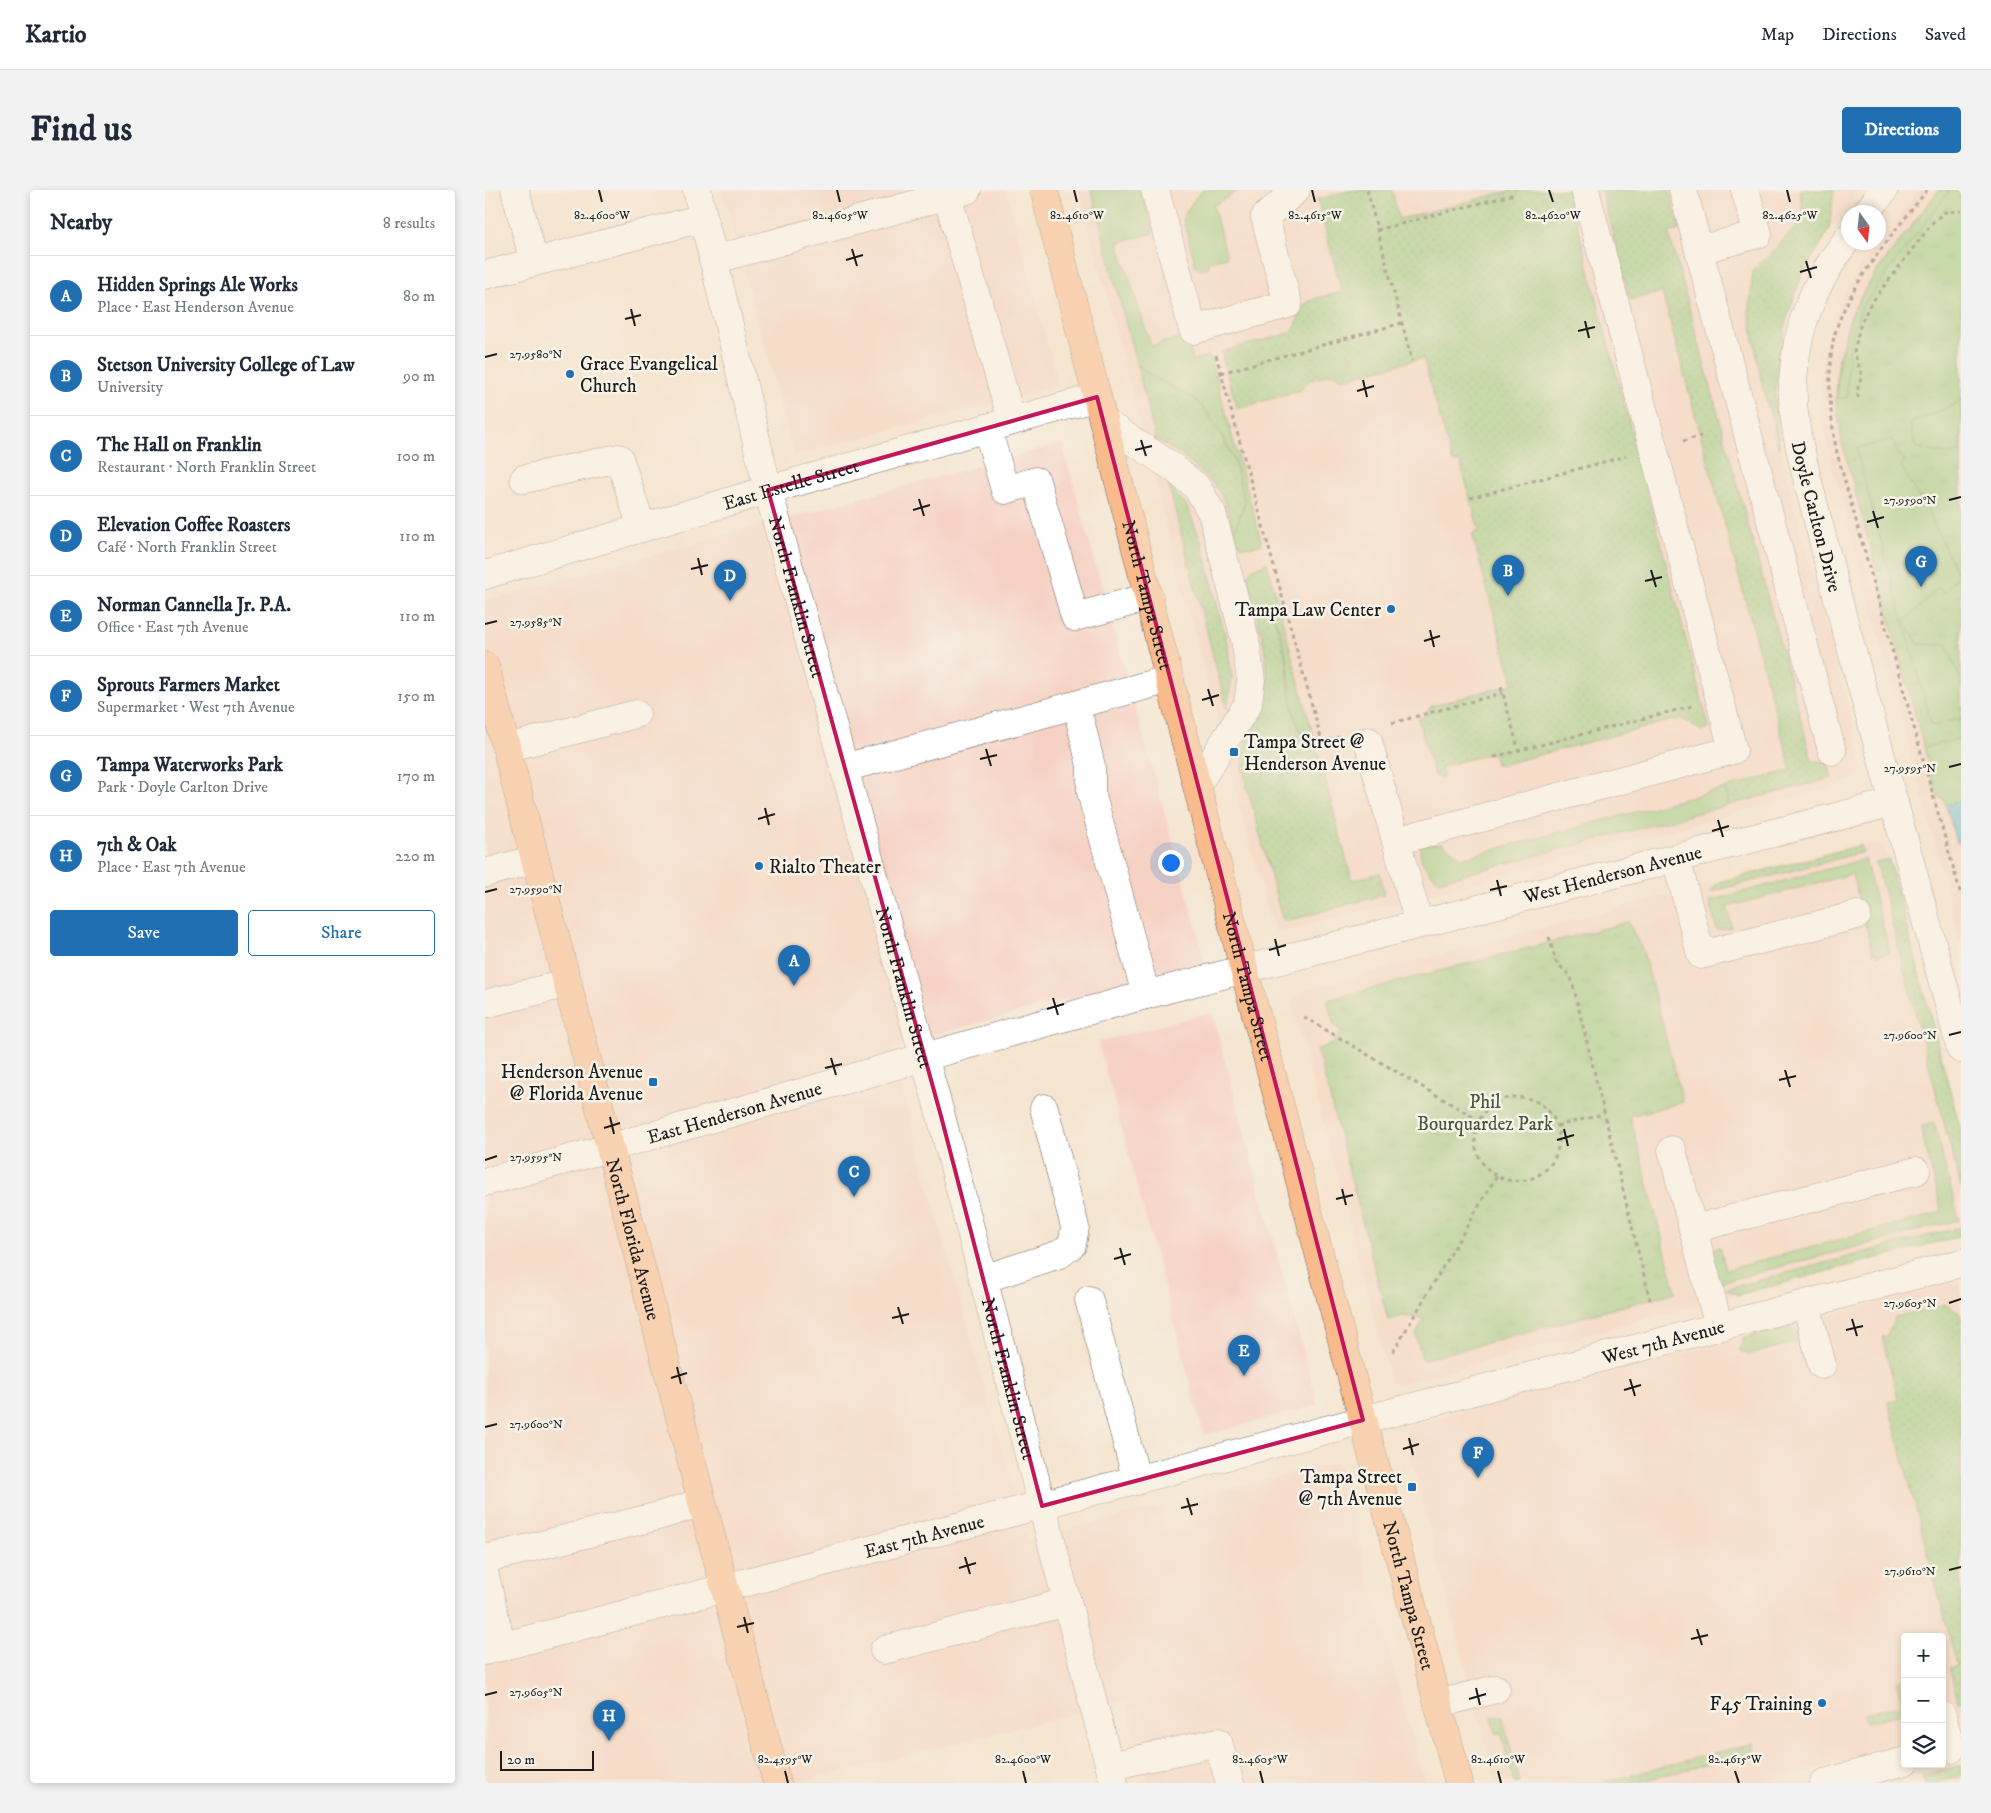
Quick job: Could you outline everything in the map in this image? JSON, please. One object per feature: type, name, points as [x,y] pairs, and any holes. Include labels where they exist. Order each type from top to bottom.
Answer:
[{"type":"main road","name":"North Tampa Street","points":[[1044,190],[1244,969],[1459,1783]]},
{"type":"main road","name":"North Florida Avenue","points":[[485,666],[498,736],[535,859],[777,1783]]},
{"type":"street","points":[[515,190],[534,262]]},
{"type":"street","name":"North Franklin Street","points":[[697,190],[768,490],[941,1116],[1112,1774]]},
{"type":"street","points":[[1155,190],[1193,330],[1288,304],[1265,217],[1296,190]]},
{"type":"street","points":[[1396,841],[1733,750],[1585,190]]},
{"type":"street","points":[[1683,190],[1832,751]]},
{"type":"street","points":[[1699,250],[1758,234],[1745,190]]},
{"type":"street","points":[[713,260],[957,193],[1000,424],[1005,490],[1036,481],[1075,617],[1149,597]]},
{"type":"street","points":[[485,275],[703,218]]},
{"type":"street","name":"Doyle Carlton Drive","points":[[1841,247],[1829,263],[1813,294],[1800,334],[1793,382],[1795,417],[1804,467],[1827,560],[1961,1049]]},
{"type":"street","points":[[1100,410],[1196,486],[1211,513],[1245,639],[1251,680],[1248,704],[1197,785]]},
{"type":"street","name":"East Estelle Street","points":[[485,575],[768,490],[1000,424],[1100,410]]},
{"type":"street","points":[[525,480],[619,458],[642,528]]},
{"type":"street","points":[[844,768],[1169,679]]},
{"type":"street","points":[[498,736],[636,714]]},
{"type":"street","points":[[1081,724],[1091,766],[1091,792],[1146,996]]},
{"type":"street","points":[[1368,742],[1419,924]]},
{"type":"street","name":"West Henderson Avenue","points":[[1244,969],[1894,802]]},
{"type":"street","points":[[1676,858],[1701,955],[1857,915]]},
{"type":"street","points":[[485,873],[535,859]]},
{"type":"street","name":"East Henderson Avenue","points":[[485,1182],[1244,969]]},
{"type":"street","points":[[485,1004],[568,983]]},
{"type":"street","points":[[983,1279],[1060,1254],[1072,1245],[1075,1227],[1044,1108]]},
{"type":"street","points":[[1672,1150],[1719,1327]]},
{"type":"street","points":[[1693,1229],[1916,1171]]},
{"type":"street","name":"West 7th Avenue","points":[[1363,1420],[1961,1263]]},
{"type":"street","points":[[1089,1300],[1137,1481]]},
{"type":"street","points":[[1806,1304],[1822,1365]]},
{"type":"street","name":"East 7th Avenue","points":[[493,1649],[1363,1420]]},
{"type":"street","points":[[485,1559],[662,1515],[702,1502]]},
{"type":"street","points":[[485,1576],[493,1649]]},
{"type":"street","points":[[884,1650],[1067,1602]]},
{"type":"street","points":[[1438,1704],[1496,1689]]},
{"type":"street","points":[[1944,1723],[1951,1749]]},
{"type":"street","points":[[1112,1774],[1218,1742],[1229,1783]]},
{"type":"street","points":[[1824,1783],[1863,1778],[1901,1763]]},
{"type":"path","points":[[1367,190],[1412,361]]},
{"type":"path","points":[[1927,190],[1862,275],[1841,319],[1833,341],[1829,382],[1831,423],[1837,453],[1961,895]]},
{"type":"path","points":[[1377,230],[1515,194]]},
{"type":"path","points":[[1857,398],[1858,386],[1862,376],[1854,352],[1860,326],[1869,306],[1934,221],[1945,212],[1961,211]]},
{"type":"path","points":[[1221,373],[1402,323]]},
{"type":"path","points":[[1216,355],[1322,742],[1341,736]]},
{"type":"path","points":[[1682,441],[1701,436]]},
{"type":"path","points":[[1470,498],[1627,456]]},
{"type":"path","points":[[1501,687],[1519,751]]},
{"type":"path","points":[[1389,724],[1503,693]]},
{"type":"path","points":[[1494,757],[1693,706]]},
{"type":"path","points":[[1549,937],[1556,962],[1571,977],[1651,1304]]},
{"type":"path","points":[[1303,1017],[1480,1121]]},
{"type":"path","points":[[1529,1099],[1542,1104],[1551,1114],[1557,1126],[1560,1139],[1557,1152],[1551,1164],[1542,1174],[1529,1180],[1516,1181],[1497,1175],[1483,1164],[1477,1152],[1475,1140],[1480,1121],[1491,1106],[1503,1100],[1529,1099]]},
{"type":"path","points":[[1557,1126],[1604,1114]]},
{"type":"path","points":[[1393,1352],[1497,1175]]},
{"type":"highlighted area","points":[[1097,397],[1363,1420],[1042,1506],[941,1116],[768,490]]},
{"type":"shaded area","points":[[722,190],[1006,190],[1059,386],[794,455]]},
{"type":"shaded area","points":[[1079,190],[1859,190],[1848,205],[1841,205],[1841,214],[1826,234],[1801,277],[1786,321],[1775,390],[1779,448],[1860,753],[1862,770],[1855,778],[1842,785],[1287,931],[1276,931],[1268,914]]},
{"type":"shaded area","points":[[1919,190],[1961,190],[1961,801],[1946,805],[1956,842],[1961,841],[1961,946],[1926,809],[1831,460],[1824,423],[1821,383],[1824,353],[1831,325],[1842,298],[1858,270],[1873,250],[1886,250],[1886,233]]},
{"type":"shaded area","points":[[1062,443],[1206,962],[890,1047],[1027,1540],[1337,1462],[1425,1783],[1148,1783],[1126,1701],[796,1783],[485,1783],[485,601]]},
{"type":"shaded area","points":[[1877,843],[1883,846],[1889,859],[1961,1132],[1961,1236],[1400,1384],[1391,1383],[1293,1007],[1293,1001],[1300,991],[1864,844]]},
{"type":"shaded area","points":[[1212,1012],[1318,1405],[1204,1435],[1098,1042]]},
{"type":"shaded area","points":[[1961,1281],[1961,1731],[1946,1735],[1946,1633],[1901,1633],[1901,1746],[1762,1783],[1496,1783],[1406,1440],[1406,1432],[1415,1423]]},
{"type":"green space","points":[[1091,190],[1140,190],[1143,194],[1153,233],[1118,243],[1151,346],[1182,337],[1189,344],[1193,360],[1210,356],[1262,544],[1252,547],[1242,546],[1237,542],[1234,533],[1245,502],[1235,462],[1222,435],[1206,411],[1195,399],[1150,375],[1136,363]]},
{"type":"green space","points":[[1203,190],[1239,190],[1213,206],[1227,257],[1208,262],[1209,267],[1202,270],[1196,268],[1183,217]]},
{"type":"green space","points":[[1353,190],[1392,190],[1399,219],[1513,190],[1568,190],[1709,727],[1702,731],[1681,718],[1497,766],[1493,753],[1441,767],[1444,778],[1434,776],[1418,719],[1425,716],[1431,706],[1513,684],[1472,534],[1479,531],[1460,461],[1453,463],[1423,358],[1343,379],[1332,374],[1308,381],[1301,390],[1237,409],[1221,352],[1290,333],[1296,325],[1300,312],[1307,303],[1342,292],[1317,199]]},
{"type":"green space","points":[[1601,190],[1669,190],[1680,230],[1669,233],[1812,761],[1828,762],[1832,778],[1729,805],[1725,788],[1791,770],[1662,292],[1630,300]]},
{"type":"green space","points":[[1799,190],[1834,190],[1829,230],[1801,277],[1786,321],[1775,390],[1779,448],[1761,380],[1749,312],[1753,270],[1805,218]]},
{"type":"green space","points":[[1939,190],[1961,190],[1961,801],[1946,805],[1944,799],[1937,796],[1842,442],[1836,402],[1839,358],[1852,312],[1874,275]]},
{"type":"green space","points":[[1939,190],[1950,190],[1863,305],[1854,329],[1849,351],[1847,398],[1837,398],[1839,358],[1852,312],[1874,275]]},
{"type":"green space","points":[[1136,363],[1150,375],[1195,399],[1206,411],[1222,435],[1235,462],[1245,502],[1234,533],[1225,502],[1215,486],[1191,464],[1156,440]]},
{"type":"green space","points":[[1961,400],[1961,450],[1949,455],[1915,447],[1910,423],[1946,409]]},
{"type":"green space","points":[[1891,439],[1898,454],[1905,460],[1901,466],[1919,498],[1921,497],[1958,575],[1943,594],[1939,587],[1905,621],[1918,644],[1947,645],[1961,681],[1961,718],[1932,726],[1856,449]]},
{"type":"green space","points":[[1168,484],[1187,506],[1202,543],[1228,647],[1232,678],[1227,709]]},
{"type":"green space","points":[[1267,563],[1312,731],[1308,740],[1297,724],[1294,713],[1287,659],[1275,619],[1251,588],[1247,577],[1252,569]]},
{"type":"green space","points":[[1248,586],[1274,617],[1287,660],[1288,682],[1293,706],[1305,738],[1312,731],[1352,880],[1380,873],[1384,895],[1283,922],[1243,772],[1246,740],[1264,703],[1267,689],[1266,659]]},
{"type":"green space","points":[[1961,738],[1961,801],[1946,805],[1944,799],[1937,796],[1924,748]]},
{"type":"green space","points":[[1725,788],[1729,805],[1439,881],[1428,870],[1421,857],[1421,846],[1442,843],[1462,858]]},
{"type":"green space","points":[[1861,845],[1863,852],[1711,892],[1719,882]]},
{"type":"green space","points":[[1865,859],[1890,953],[1877,956],[1876,953],[1873,954],[1852,874],[1727,907],[1732,927],[1717,931],[1709,901]]},
{"type":"green space","points":[[1889,859],[1961,1132],[1961,1188],[1876,862]]},
{"type":"green space","name":"Phil Bourquardez Park","points":[[1628,922],[1643,951],[1683,1102],[1630,1116],[1676,1292],[1422,1360],[1416,1335],[1424,1319],[1403,1316],[1388,1320],[1317,1049],[1333,1044],[1342,1031],[1334,1026],[1327,1000]]},
{"type":"green space","points":[[1934,1123],[1959,1220],[1718,1283],[1710,1249],[1720,1247],[1726,1270],[1942,1212],[1921,1130],[1923,1129],[1922,1126]]},
{"type":"green space","points":[[1961,1227],[1961,1236],[1738,1295],[1726,1289]]},
{"type":"green space","points":[[1945,1304],[1961,1314],[1961,1701],[1958,1702],[1949,1667],[1957,1665],[1888,1402],[1898,1399],[1882,1337],[1887,1336],[1895,1317]]},
{"type":"green space","points":[[1789,1326],[1803,1333],[1803,1340],[1748,1355],[1739,1350],[1745,1337]]},
{"type":"green space","points":[[1901,1680],[1901,1700],[1896,1681]]},
{"type":"green space","points":[[1901,1704],[1901,1714],[1866,1722],[1864,1714]]},
{"type":"green space","points":[[1502,1715],[1520,1783],[1514,1783],[1501,1733],[1496,1734],[1492,1717]]},
{"type":"green space","points":[[1753,1743],[1755,1752],[1634,1783],[1601,1783]]},
{"type":"green space","points":[[1961,1765],[1961,1776],[1936,1783],[1925,1783],[1922,1775]]},
{"type":"water","points":[[1961,801],[1961,841],[1956,843],[1946,805]]},
{"type":"place","name":"Grace Evangelical Church","points":[[570,374]]},
{"type":"place","name":"Tampa Waterworks Park","points":[[1921,587]]},
{"type":"place","name":"Stetson University College of Law","points":[[1508,596]]},
{"type":"place","name":"Elevation Coffee Roasters","points":[[730,601]]},
{"type":"place","name":"Tampa Law Center","points":[[1391,609]]},
{"type":"place","name":"Tampa Street @ Henderson Avenue","points":[[1234,752]]},
{"type":"place","name":"Rialto Theater","points":[[759,866]]},
{"type":"place","name":"Hidden Springs Ale Works","points":[[794,986]]},
{"type":"place","name":"Henderson Avenue @ Florida Avenue","points":[[653,1082]]},
{"type":"place","name":"The Hall on Franklin","points":[[854,1197]]},
{"type":"place","name":"Norman Cannella Jr. P.A.","points":[[1244,1376]]},
{"type":"place","name":"Sprouts Farmers Market","points":[[1478,1478]]},
{"type":"place","name":"Tampa Street @ 7th Avenue","points":[[1412,1487]]},
{"type":"place","name":"F45 Training","points":[[1822,1703]]},
{"type":"place","name":"7th & Oak","points":[[609,1741]]}]
